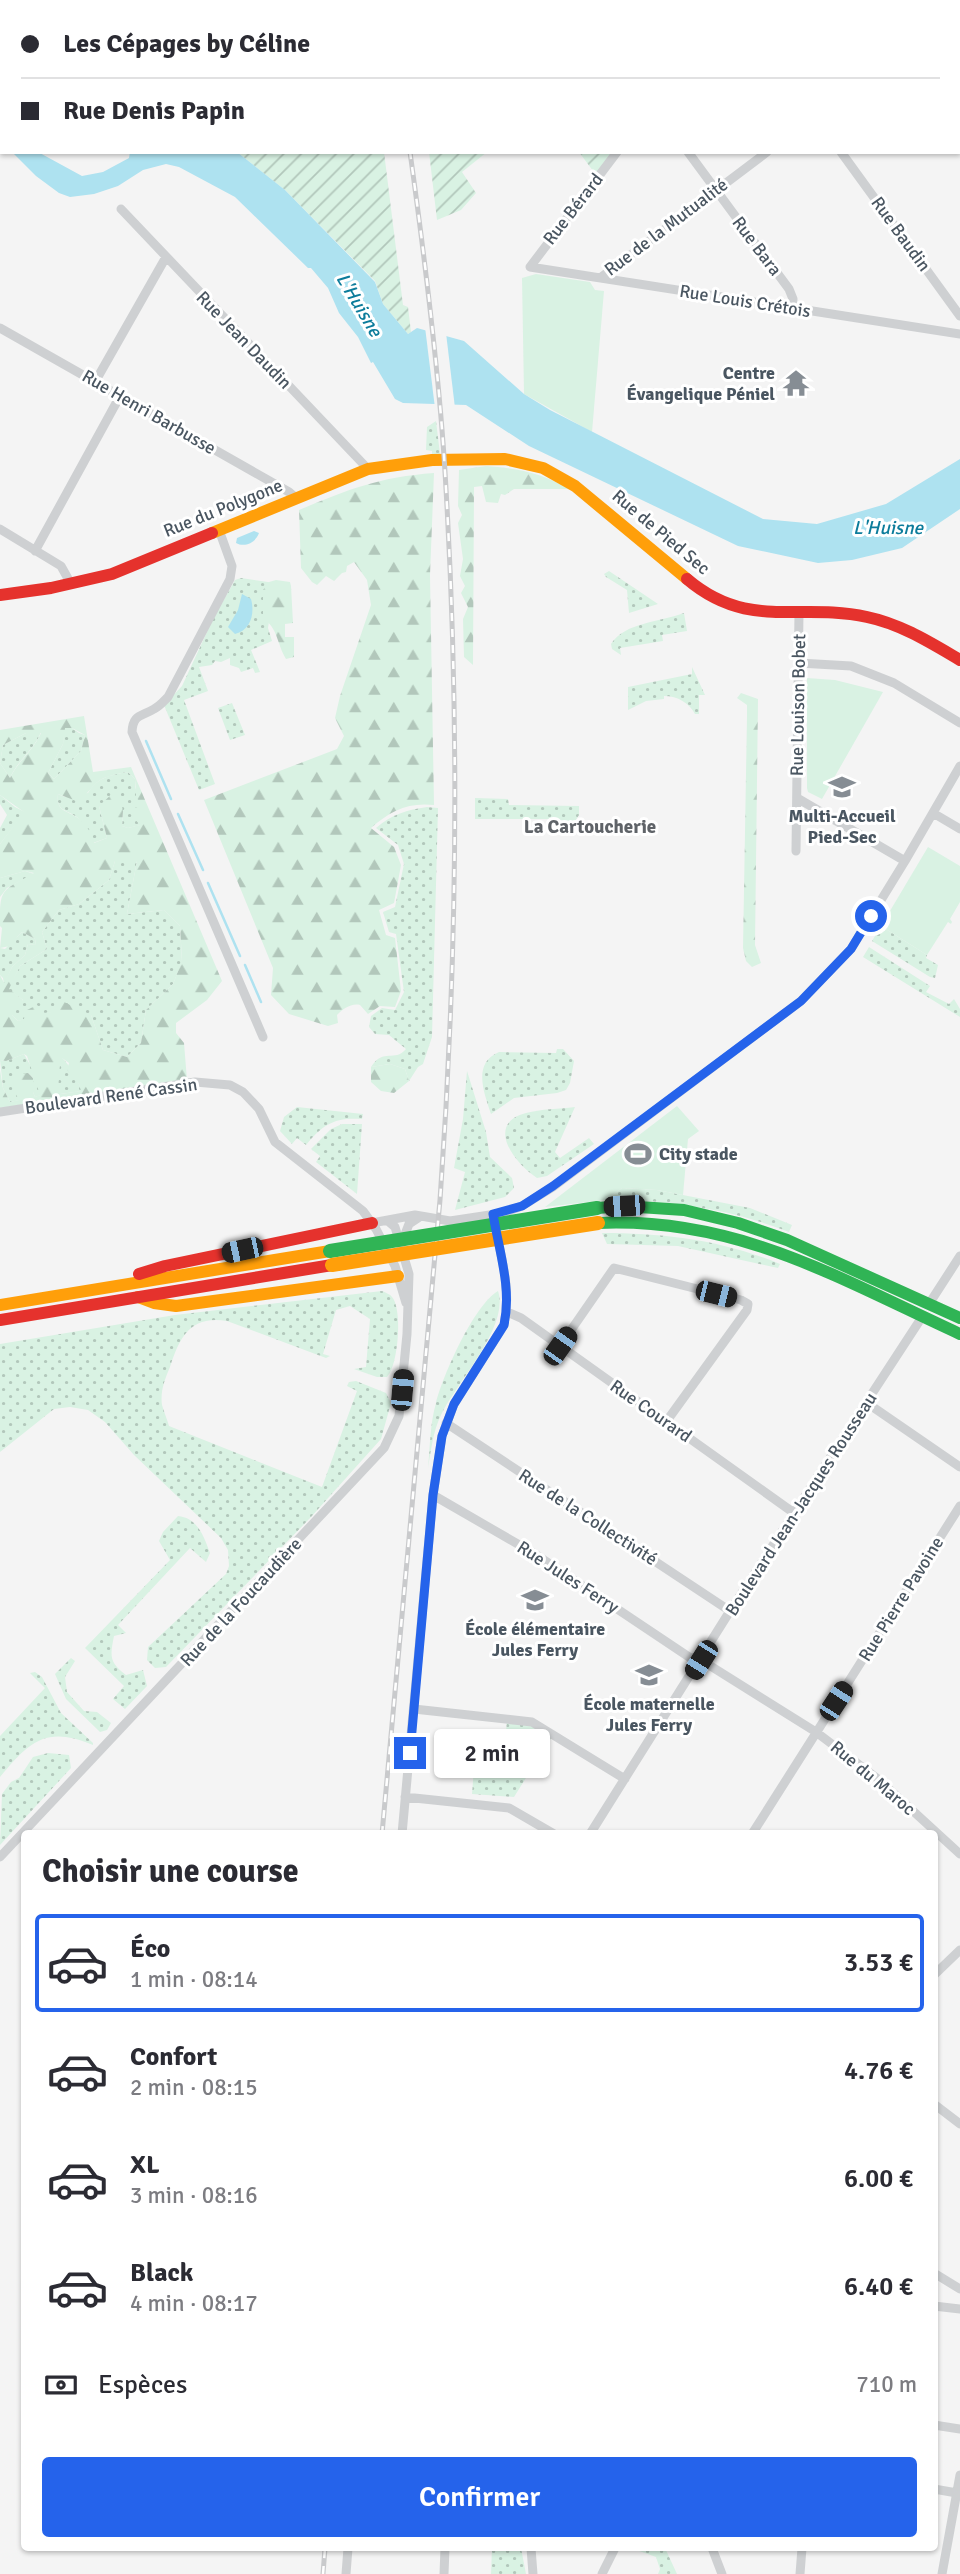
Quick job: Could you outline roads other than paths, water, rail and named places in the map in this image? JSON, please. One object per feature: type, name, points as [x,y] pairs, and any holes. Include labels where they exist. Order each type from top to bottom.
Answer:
[{"type":"main road","name":"Rue du Polygone","points":[[0,596],[111,574],[368,470],[386,465],[460,459]]},
{"type":"main road","name":"Rue de Pied Sec","points":[[460,459],[508,461],[543,468],[579,488],[706,594],[739,608],[761,612],[837,612],[867,617],[915,635],[960,660]]},
{"type":"main road","points":[[0,1320],[138,1297],[331,1258],[598,1215],[624,1206],[684,1210],[738,1223],[786,1240],[926,1311],[960,1334]]},
{"type":"main road","points":[[598,1215],[680,1225],[734,1237],[802,1262],[904,1309],[960,1318]]},
{"type":"main road","points":[[122,1282],[165,1266],[372,1223]]},
{"type":"main road","points":[[0,1305],[122,1282],[331,1258]]},
{"type":"main road","points":[[138,1297],[154,1303],[176,1306],[398,1276]]},
{"type":"street","name":"Rue Bérard","points":[[530,267],[615,154]]},
{"type":"street","name":"Rue Bara","points":[[689,154],[789,289],[793,299],[792,309]]},
{"type":"street","name":"Rue de la Mutualité","points":[[600,278],[764,154]]},
{"type":"street","name":"Rue Baudin","points":[[842,154],[960,316]]},
{"type":"street","name":"Rue Jean Daudin","points":[[121,209],[368,470]]},
{"type":"street","points":[[95,382],[166,257]]},
{"type":"street","name":"Rue Louis Crétois","points":[[530,267],[960,334]]},
{"type":"street","name":"Rue Henri Barbusse","points":[[0,328],[296,498]]},
{"type":"street","points":[[35,551],[120,396]]},
{"type":"street","points":[[0,530],[61,566],[71,584]]},
{"type":"street","points":[[219,530],[232,566],[230,579],[168,697],[154,709],[137,716],[133,721],[132,732],[263,1037]]},
{"type":"street","name":"Rue Louison Bobet","points":[[796,851],[799,612]]},
{"type":"street","points":[[799,663],[851,666],[894,682],[960,723]]},
{"type":"street","points":[[372,1223],[415,1215],[450,1221],[522,1206],[553,1186],[801,1001],[851,949],[960,766]]},
{"type":"street","name":"Rue Louison Bobet","points":[[797,798],[905,861]]},
{"type":"street","points":[[933,813],[960,829]]},
{"type":"street","name":"Boulevard René Cassin","points":[[0,1112],[195,1082],[230,1085],[243,1092],[259,1109],[275,1142],[363,1211],[372,1223]]},
{"type":"street","points":[[402,1830],[437,1462],[446,1423],[472,1373],[496,1340],[507,1312],[507,1290],[493,1214]]},
{"type":"street","points":[[402,1248],[403,1236],[409,1224],[422,1216]]},
{"type":"street","name":"Rue de la Foucaudière","points":[[25,1830],[384,1448],[399,1416],[409,1274],[394,1225],[388,1221]]},
{"type":"street","name":"Rue de la Foucaudière","points":[[372,1223],[398,1276],[408,1311]]},
{"type":"street","name":"Boulevard Jean-Jacques Rousseau","points":[[592,1830],[960,1256]]},
{"type":"street","points":[[398,1276],[406,1269],[407,1261]]},
{"type":"street","points":[[560,1346],[614,1268],[748,1304],[747,1310],[666,1422]]},
{"type":"street","name":"Rue Courard","points":[[507,1312],[521,1318],[794,1513]]},
{"type":"street","points":[[867,1403],[960,1468]]},
{"type":"street","name":"Rue de la Collectivité","points":[[446,1423],[730,1611]]},
{"type":"street","name":"Rue Jules Ferry","points":[[433,1495],[535,1554],[689,1657],[701,1660],[816,1731]]},
{"type":"street","name":"Rue Pierre Pavoine","points":[[754,1830],[960,1506]]},
{"type":"street","points":[[414,1709],[532,1722],[625,1779]]},
{"type":"street","name":"Rue du Maroc","points":[[816,1731],[878,1779],[931,1830]]},
{"type":"street","points":[[405,1797],[509,1808],[547,1830]]},
{"type":"street","name":"Rue de la Foucaudière","points":[[0,1857],[21,1835]]},
{"type":"street","name":"Rue du Maroc","points":[[938,1837],[960,1854]]},
{"type":"street","points":[[938,1971],[960,1950]]},
{"type":"street","points":[[938,2107],[960,2124]]},
{"type":"street","points":[[938,2275],[960,2289]]},
{"type":"street","points":[[938,2306],[960,2309]]},
{"type":"street","points":[[938,2426],[960,2429]]},
{"type":"street","points":[[942,2574],[960,2475]]},
{"type":"street","points":[[938,2490],[957,2493]]},
{"type":"street","points":[[346,2574],[348,2551]]},
{"type":"street","points":[[444,2574],[445,2551]]},
{"type":"street","points":[[531,2551],[533,2574]]},
{"type":"street","points":[[602,2574],[614,2551]]},
{"type":"street","points":[[713,2551],[722,2574]]},
{"type":"street","points":[[800,2574],[802,2551]]},
{"type":"water","name":"L'Huisne","points":[[14,154],[42,154],[82,176],[103,172],[129,158],[130,154],[240,154],[285,190],[375,282],[383,304],[408,334],[417,328],[464,341],[524,394],[550,410],[763,519],[817,524],[886,504],[960,459],[960,509],[902,548],[852,560],[818,563],[738,546],[529,446],[466,405],[403,403],[395,399],[373,362],[371,363],[358,337],[339,313],[328,288],[311,268],[235,197],[179,167],[166,164],[143,170],[118,186],[94,194],[70,197],[59,193],[36,176]]},
{"type":"water","points":[[254,531],[259,533],[253,541],[243,545],[236,543],[237,538]]},
{"type":"water","points":[[242,594],[251,599],[252,615],[245,629],[235,634],[228,627],[238,610]]},
{"type":"waterway","points":[[146,741],[171,799]]},
{"type":"waterway","points":[[178,814],[203,870]]},
{"type":"waterway","points":[[208,883],[240,956]]},
{"type":"waterway","points":[[245,965],[261,1002]]},
{"type":"railway","points":[[382,1830],[440,1200],[450,1014],[455,828],[453,642],[444,456],[430,304],[410,154]]},
{"type":"railway","points":[[323,2574],[325,2551]]},
{"type":"place","name":"Centre Évangelique Péniel","points":[[796,383]]},
{"type":"place","name":"Multi-Accueil Pied-Sec","points":[[842,787]]},
{"type":"place","name":"City stade","points":[[638,1154]]},
{"type":"place","name":"École élémentaire Jules Ferry","points":[[535,1600]]},
{"type":"place","name":"École maternelle Jules Ferry","points":[[649,1675]]},
{"type":"district","name":"La Cartoucherie","points":[[590,827]]}]
